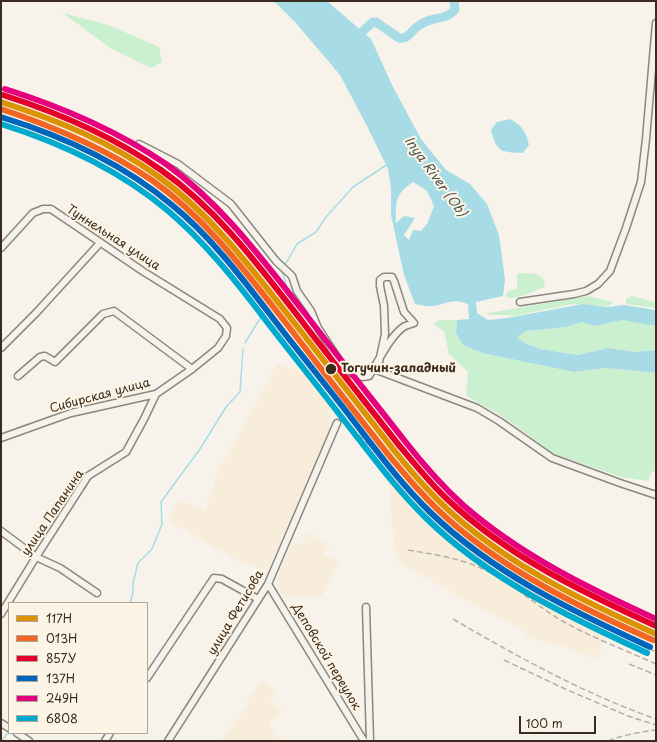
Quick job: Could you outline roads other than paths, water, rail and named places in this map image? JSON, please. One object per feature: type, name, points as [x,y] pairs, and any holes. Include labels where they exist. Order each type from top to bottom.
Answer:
[{"type":"street","points":[[520,302],[586,291],[598,284],[610,271],[641,182],[656,23]]},
{"type":"street","points":[[139,144],[178,164],[231,204],[276,261],[292,276],[297,291],[316,319],[318,328],[344,368],[350,373],[366,377],[370,376],[379,362],[395,335],[404,327],[414,324],[404,312],[392,277],[388,276],[380,280],[385,334],[379,362]]},
{"type":"street","name":"Туннельная улица","points":[[1,248],[34,213],[43,209],[51,209],[100,243],[220,319],[227,328],[226,336],[218,348]]},
{"type":"street","points":[[1,348],[36,313],[100,243]]},
{"type":"street","points":[[18,376],[40,358],[45,356],[55,362],[103,314],[114,311],[192,369]]},
{"type":"street","name":"Сибирская улица","points":[[1,438],[71,413],[156,394],[192,369],[218,348]]},
{"type":"street","points":[[374,369],[477,408],[499,421],[552,458],[656,495]]},
{"type":"street","name":"улица Папанина","points":[[8,602],[88,476],[126,452],[156,394]]},
{"type":"street","name":"улица Фетисова","points":[[168,741],[268,584],[336,423]]},
{"type":"street","points":[[1,532],[36,557],[60,568],[97,593]]},
{"type":"street","points":[[148,677],[214,578],[222,579],[258,599]]},
{"type":"street","name":"Деповской переулок","points":[[268,584],[364,741]]},
{"type":"street","name":"улица Папанина","points":[[1,614],[8,603]]},
{"type":"street","points":[[366,607],[370,741]]},
{"type":"street","points":[[18,734],[29,741]]},
{"type":"water","name":"Inya River (Ob)","points":[[272,1],[327,1],[371,39],[392,85],[421,139],[446,170],[470,184],[487,204],[499,235],[505,280],[503,296],[476,302],[477,313],[488,320],[583,304],[607,307],[624,305],[656,310],[656,326],[622,320],[595,326],[582,322],[566,327],[526,331],[517,338],[540,349],[578,355],[608,348],[636,352],[656,350],[656,373],[606,368],[574,372],[482,353],[463,345],[456,333],[457,320],[469,319],[468,304],[454,301],[432,306],[415,304],[404,275],[391,215],[391,188],[388,169],[340,75],[295,22]],"holes":[[[413,182],[427,191],[434,206],[427,224],[421,231],[413,230],[409,240],[404,235],[415,218],[404,216],[396,223],[397,200],[402,191]]]},
{"type":"water","points":[[510,119],[523,129],[526,136],[529,145],[523,153],[501,150],[493,138],[491,130],[497,122]]},
{"type":"waterway","points":[[353,40],[373,22],[376,22],[399,38],[405,38],[423,23],[449,15],[455,9],[454,1]]},
{"type":"waterway","points":[[285,265],[297,244],[316,232],[326,217],[353,187],[388,164]]},
{"type":"waterway","points":[[282,271],[288,291],[286,293]]},
{"type":"waterway","points":[[245,343],[264,312]]},
{"type":"waterway","points":[[130,602],[138,563],[152,549],[162,524],[161,502],[200,449],[226,407],[240,392],[243,349]]},
{"type":"waterway","points":[[2,741],[8,732]]},
{"type":"railway","points":[[359,435],[393,469]]},
{"type":"railway","points":[[378,442],[411,483],[438,512],[496,559],[547,590],[656,643]]},
{"type":"railway","points":[[408,550],[459,560],[488,571],[564,622],[598,639],[656,664]]},
{"type":"railway","points":[[453,619],[552,674],[603,698],[656,719]]},
{"type":"railway","points":[[641,644],[656,652]]},
{"type":"railway","points":[[504,660],[563,688],[628,716],[656,725]]},
{"type":"railway","points":[[629,664],[656,675]]},
{"type":"railway","points":[[608,741],[632,734],[656,730]]},
{"type":"place","name":"Тогучин-западный","points":[[331,369]]}]
